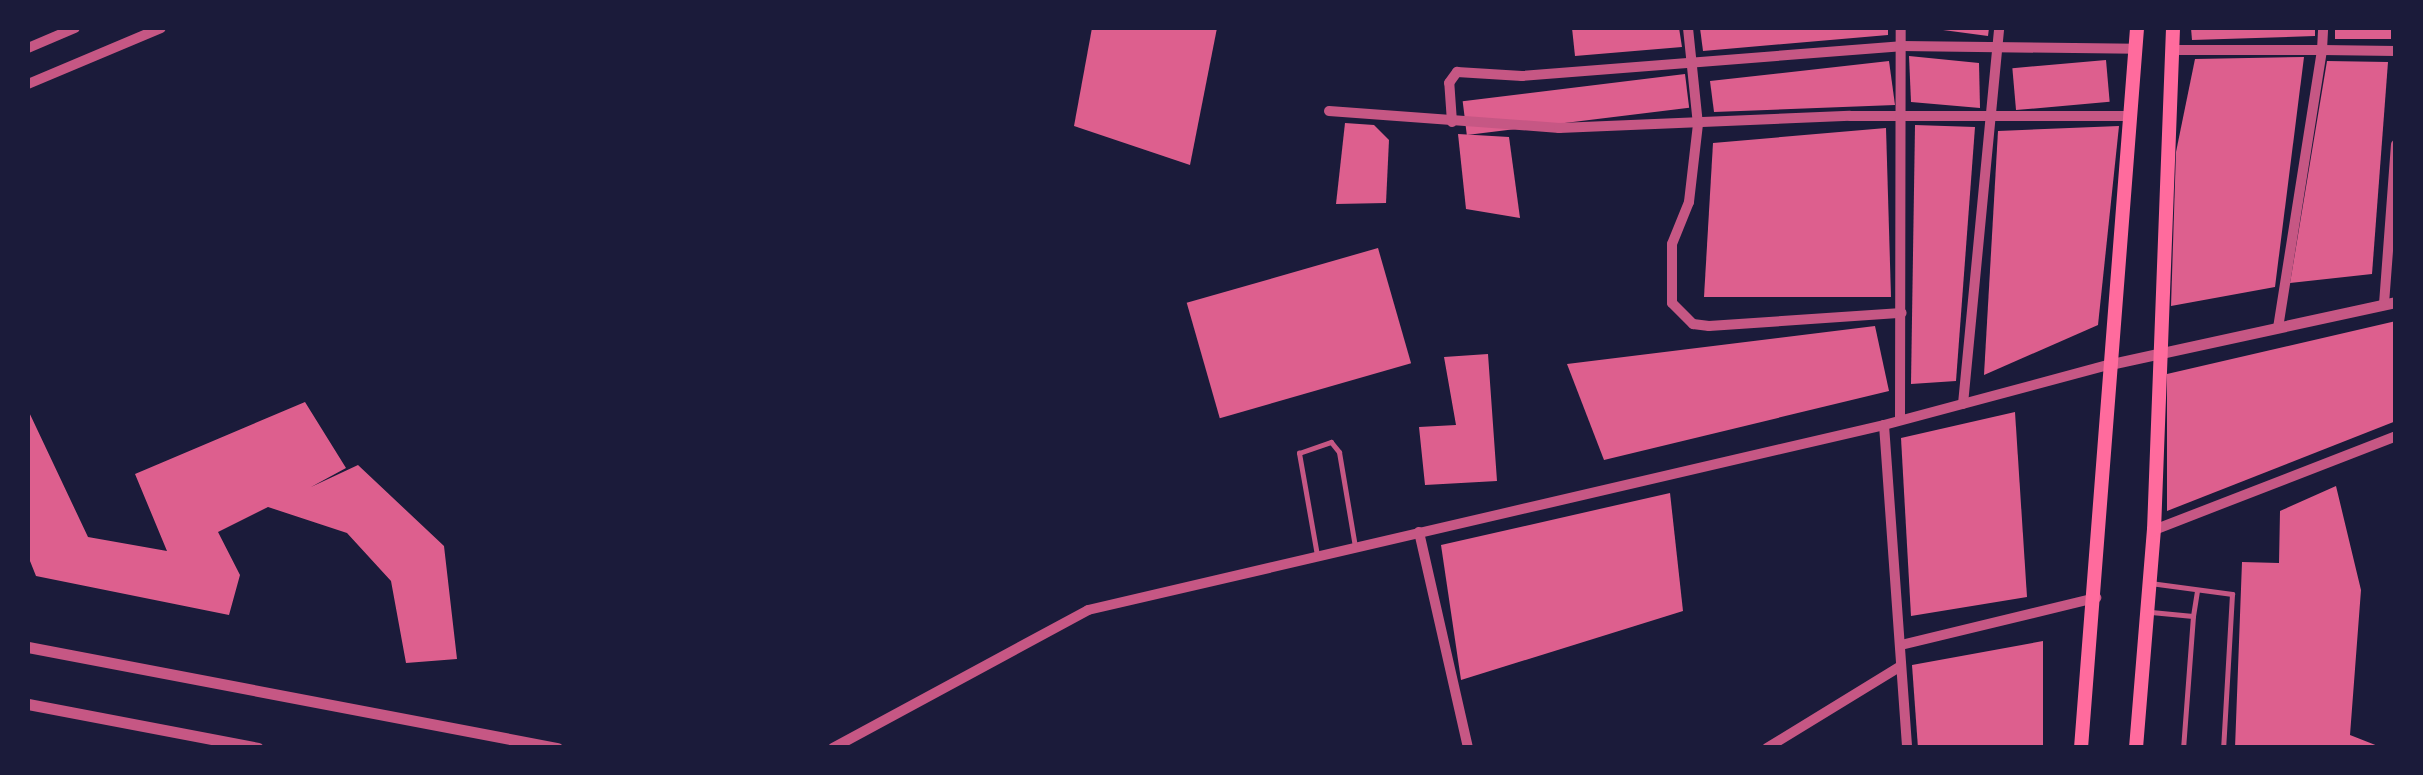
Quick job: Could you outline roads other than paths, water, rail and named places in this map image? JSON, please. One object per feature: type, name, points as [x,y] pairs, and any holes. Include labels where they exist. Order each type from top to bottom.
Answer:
[{"type":"main road","points":[[2081,748],[2097,598],[2110,364],[2137,28]]},
{"type":"main road","points":[[2136,748],[2154,530],[2174,28]]},
{"type":"street","points":[[28,48],[75,28]]},
{"type":"street","points":[[28,84],[161,28]]},
{"type":"street","points":[[1688,28],[1698,124],[1689,202],[1672,244],[1672,303],[1682,315],[1709,326],[1902,313]]},
{"type":"street","points":[[1900,28],[1900,420]]},
{"type":"street","points":[[1962,404],[1999,28]]},
{"type":"street","points":[[2278,328],[2324,28]]},
{"type":"street","points":[[1452,122],[1450,83],[1458,72],[1522,76],[1901,46],[2136,48]]},
{"type":"street","points":[[2172,50],[2396,51]]},
{"type":"street","points":[[1330,111],[1560,128],[1988,113],[2129,116]]},
{"type":"street","points":[[833,748],[1088,610],[1884,425],[2110,364],[2390,303],[2396,144]]},
{"type":"street","points":[[1884,425],[1907,748]]},
{"type":"street","points":[[2154,530],[2396,436]]},
{"type":"street","points":[[1420,532],[1468,748]]},
{"type":"street","points":[[1901,645],[2097,598]]},
{"type":"street","points":[[28,646],[556,748]]},
{"type":"street","points":[[1767,748],[1901,666]]},
{"type":"street","points":[[28,704],[258,748]]},
{"type":"lane","points":[[1317,555],[1298,453],[1333,442],[1356,548]]},
{"type":"lane","points":[[2150,584],[2232,594],[2223,748]]},
{"type":"lane","points":[[2183,748],[2197,589]]},
{"type":"lane","points":[[2148,611],[2193,616]]}]
